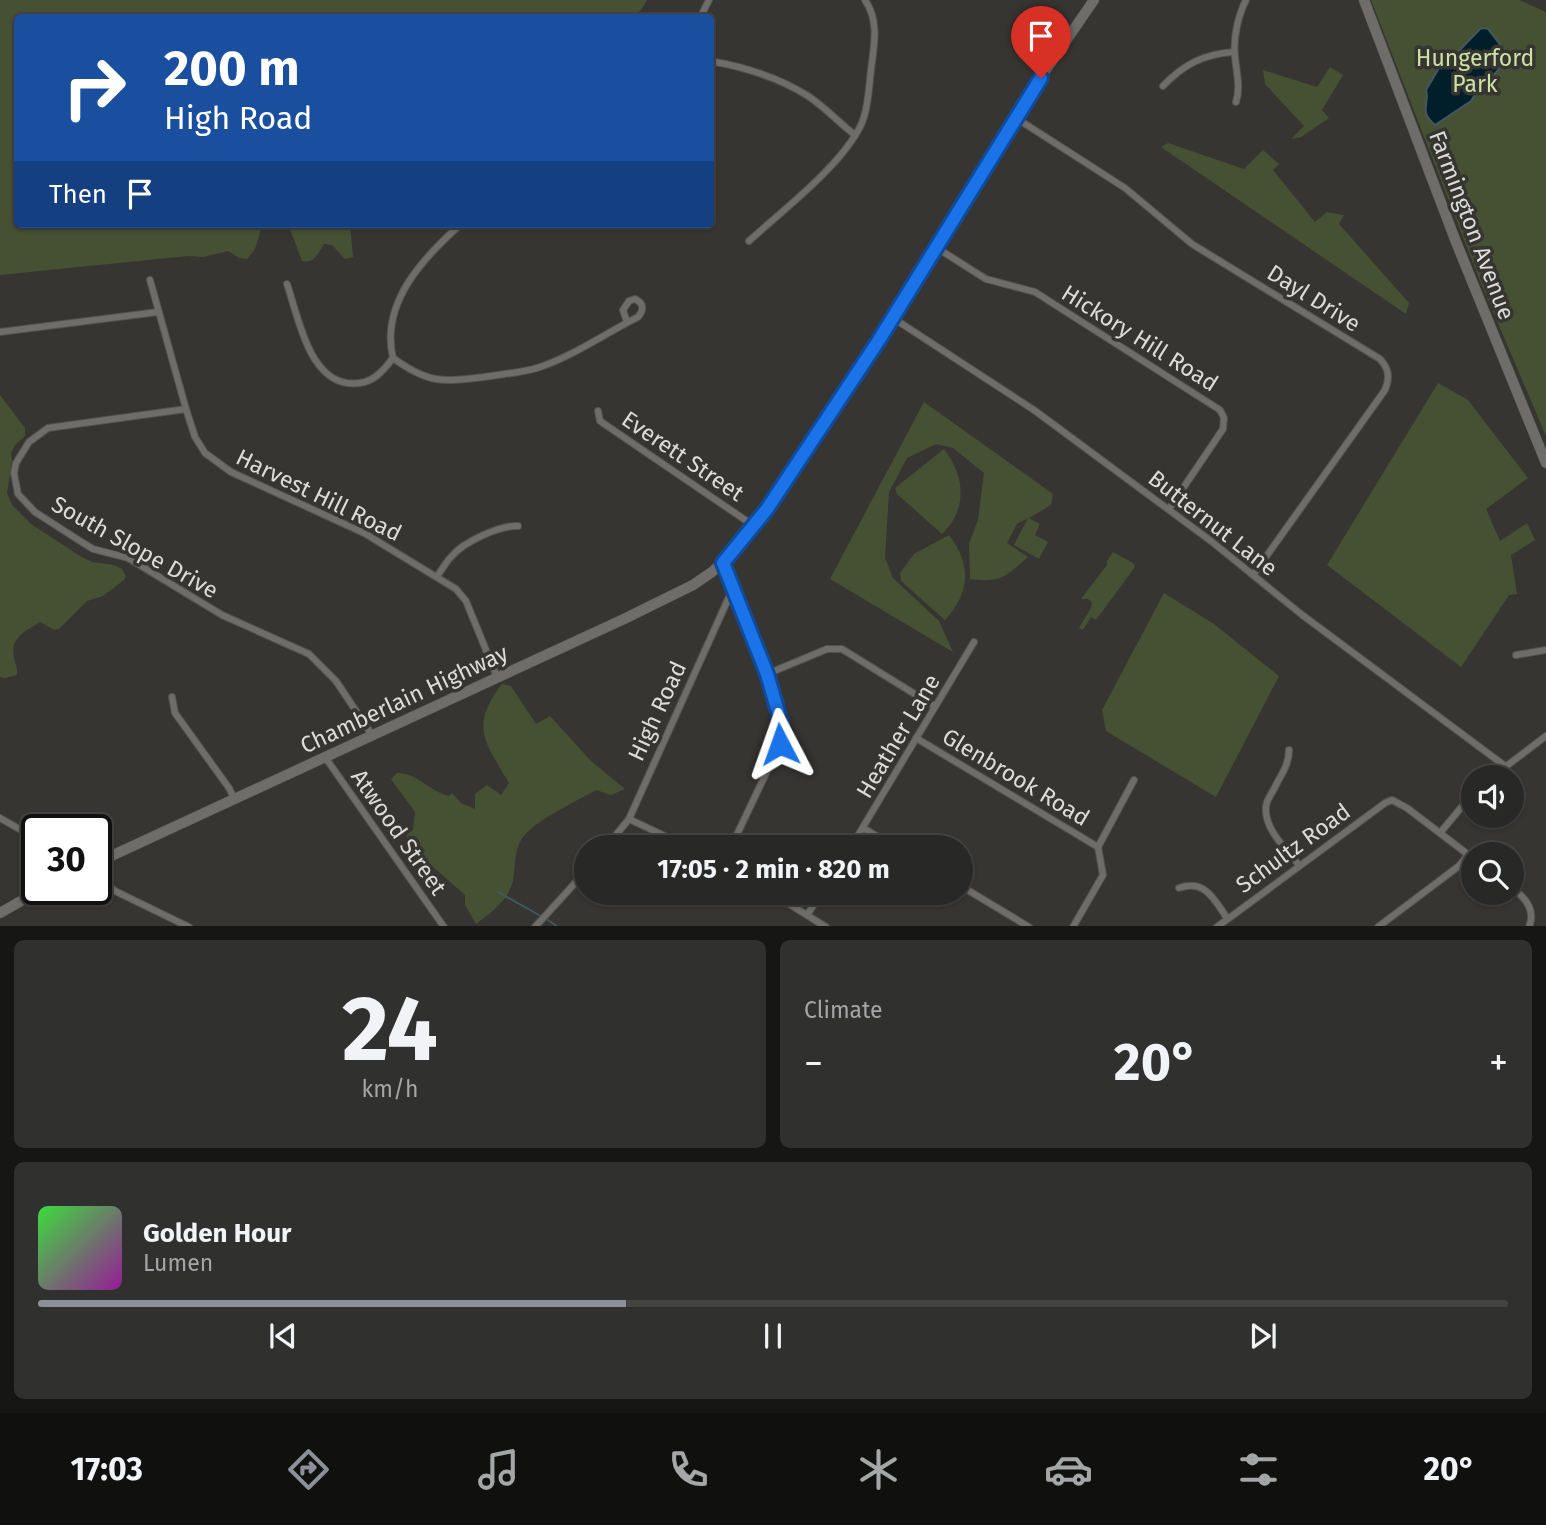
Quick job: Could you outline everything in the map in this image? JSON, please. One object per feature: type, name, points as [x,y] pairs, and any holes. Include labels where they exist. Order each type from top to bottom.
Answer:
[{"type":"main road","points":[[723,563],[754,526],[893,318],[1016,118],[1094,0]]},
{"type":"main road","name":"Farmington Avenue","points":[[1364,0],[1546,463]]},
{"type":"main road","name":"Chamberlain Highway","points":[[112,856],[678,592],[698,582],[723,563]]},
{"type":"main road","points":[[0,913],[21,901]]},
{"type":"street","points":[[749,241],[819,177],[862,123],[875,36],[872,10],[865,0]]},
{"type":"street","points":[[1236,102],[1239,92],[1234,52],[1241,10],[1246,0]]},
{"type":"street","points":[[1163,86],[1193,61],[1207,55],[1234,52]]},
{"type":"street","points":[[714,62],[749,69],[780,81],[810,97],[855,135]]},
{"type":"street","name":"Dayl Drive","points":[[1016,118],[1125,188],[1192,244],[1380,359],[1387,367],[1389,381],[1385,390],[1253,576]]},
{"type":"street","points":[[287,284],[314,359],[329,376],[345,383],[370,381],[382,372],[393,358],[391,320],[402,292],[433,251],[457,228]]},
{"type":"street","name":"Hickory Hill Road","points":[[937,248],[986,279],[1035,292],[1220,410],[1224,418],[1223,429],[1169,509]]},
{"type":"street","name":"Harvest Hill Road","points":[[150,279],[195,437],[205,453],[231,472],[364,533],[456,589],[466,601],[497,677]]},
{"type":"street","points":[[0,332],[158,312]]},
{"type":"street","name":"Butternut Lane","points":[[893,318],[1000,386],[1169,509],[1253,576],[1504,765]]},
{"type":"street","points":[[393,358],[406,368],[431,380],[458,380],[524,372],[557,360],[627,322]]},
{"type":"street","name":"South Slope Drive","points":[[186,408],[48,428],[29,442],[16,463],[14,473],[18,494],[35,512],[80,541],[93,548],[128,558],[222,615],[309,654],[335,681],[372,735]]},
{"type":"street","name":"Everett Street","points":[[598,411],[600,421],[754,526]]},
{"type":"street","points":[[437,576],[459,549],[498,529],[518,526]]},
{"type":"street","points":[[723,563],[767,674],[781,722],[780,744],[737,835]]},
{"type":"street","name":"High Road","points":[[616,835],[629,819],[734,586]]},
{"type":"street","name":"Heather Lane","points":[[859,835],[974,642]]},
{"type":"street","points":[[767,674],[827,649],[842,649],[934,706]]},
{"type":"street","points":[[1516,655],[1546,650]]},
{"type":"street","points":[[172,697],[175,713],[235,800]]},
{"type":"street","points":[[1506,765],[1546,736]]},
{"type":"street","name":"Glenbrook Road","points":[[916,738],[1098,847]]},
{"type":"street","points":[[1289,750],[1287,765],[1266,810],[1274,832],[1299,865]]},
{"type":"street","name":"Atwood Street","points":[[326,757],[444,926]]},
{"type":"street","points":[[1073,926],[1103,875],[1098,847],[1134,780]]},
{"type":"street","name":"Schultz Road","points":[[1217,926],[1392,800],[1440,833]]},
{"type":"street","points":[[1461,808],[1440,833],[1461,849]]},
{"type":"street","points":[[0,818],[21,830]]},
{"type":"street","points":[[629,819],[663,835]]},
{"type":"street","points":[[863,828],[875,835]]},
{"type":"street","points":[[1378,926],[1461,864]]},
{"type":"street","points":[[534,926],[574,884]]},
{"type":"street","points":[[1179,888],[1191,884],[1200,887],[1227,918]]},
{"type":"street","points":[[112,888],[189,926]]},
{"type":"street","points":[[973,893],[1030,926]]},
{"type":"street","points":[[1524,897],[1531,909],[1529,926]]},
{"type":"street","points":[[791,905],[826,926]]},
{"type":"street","points":[[807,915],[814,905]]},
{"type":"green space","points":[[0,0],[647,0],[636,14],[14,14],[14,228],[263,228],[255,249],[247,259],[239,258],[228,251],[203,257],[188,256],[0,275]]},
{"type":"green space","name":"Hungerford Park","points":[[1371,0],[1519,0],[1546,12],[1546,436],[1480,281]]},
{"type":"green space","points":[[1330,67],[1343,75],[1322,110],[1329,118],[1301,137],[1291,139],[1304,126],[1265,84],[1263,70],[1317,87]]},
{"type":"green space","points":[[1168,143],[1244,169],[1263,150],[1279,164],[1273,170],[1315,222],[1327,212],[1344,215],[1339,224],[1409,303],[1406,314],[1161,147]]},
{"type":"green space","points":[[288,228],[350,228],[353,257],[345,259],[332,245],[324,244],[313,259],[302,261]]},
{"type":"green space","points":[[1438,383],[1468,400],[1528,478],[1486,509],[1500,541],[1527,523],[1535,540],[1511,555],[1517,594],[1509,595],[1461,667],[1327,565]]},
{"type":"green space","points":[[0,395],[25,428],[25,436],[11,453],[7,493],[12,505],[31,524],[80,556],[92,562],[114,565],[122,569],[126,576],[103,596],[87,601],[59,629],[54,630],[40,622],[24,632],[13,650],[17,675],[5,678],[0,677]]},
{"type":"green space","points":[[924,402],[1053,494],[1051,505],[1029,518],[1040,524],[1035,535],[1048,542],[1039,559],[1014,545],[1028,518],[1017,524],[1007,543],[1028,557],[1002,577],[989,580],[970,579],[969,544],[978,520],[984,473],[953,448],[936,444],[907,458],[889,492],[885,558],[893,578],[939,621],[953,652],[830,579]]},
{"type":"green space","points":[[944,449],[956,470],[961,492],[956,514],[942,534],[897,494],[895,488]]},
{"type":"green space","points":[[949,535],[962,557],[965,579],[959,600],[945,620],[901,581],[900,573],[914,554]]},
{"type":"green space","points":[[1113,552],[1133,563],[1135,567],[1096,620],[1091,617],[1083,630],[1079,628],[1092,602],[1081,599],[1107,565]]},
{"type":"green space","points":[[1164,593],[1214,624],[1279,676],[1216,797],[1106,731],[1102,710]]},
{"type":"green space","points":[[502,684],[511,686],[536,724],[550,716],[591,761],[625,789],[611,795],[596,790],[533,827],[518,846],[513,882],[506,897],[476,924],[465,905],[465,895],[431,865],[416,862],[406,845],[407,834],[413,830],[415,812],[391,779],[397,773],[412,776],[442,794],[449,796],[452,793],[461,803],[475,809],[475,794],[487,785],[501,795],[509,783],[488,745],[483,723],[492,699]]},
{"type":"water","points":[[1484,28],[1488,29],[1505,51],[1506,61],[1479,88],[1471,101],[1435,125],[1427,116],[1426,90],[1442,57],[1454,56]]},
{"type":"waterway","points":[[498,892],[539,915]]},
{"type":"waterway","points":[[548,920],[557,926]]},
{"type":"route","points":[[780,744],[781,722],[767,674],[723,563],[767,509],[879,340],[1041,78]]}]
